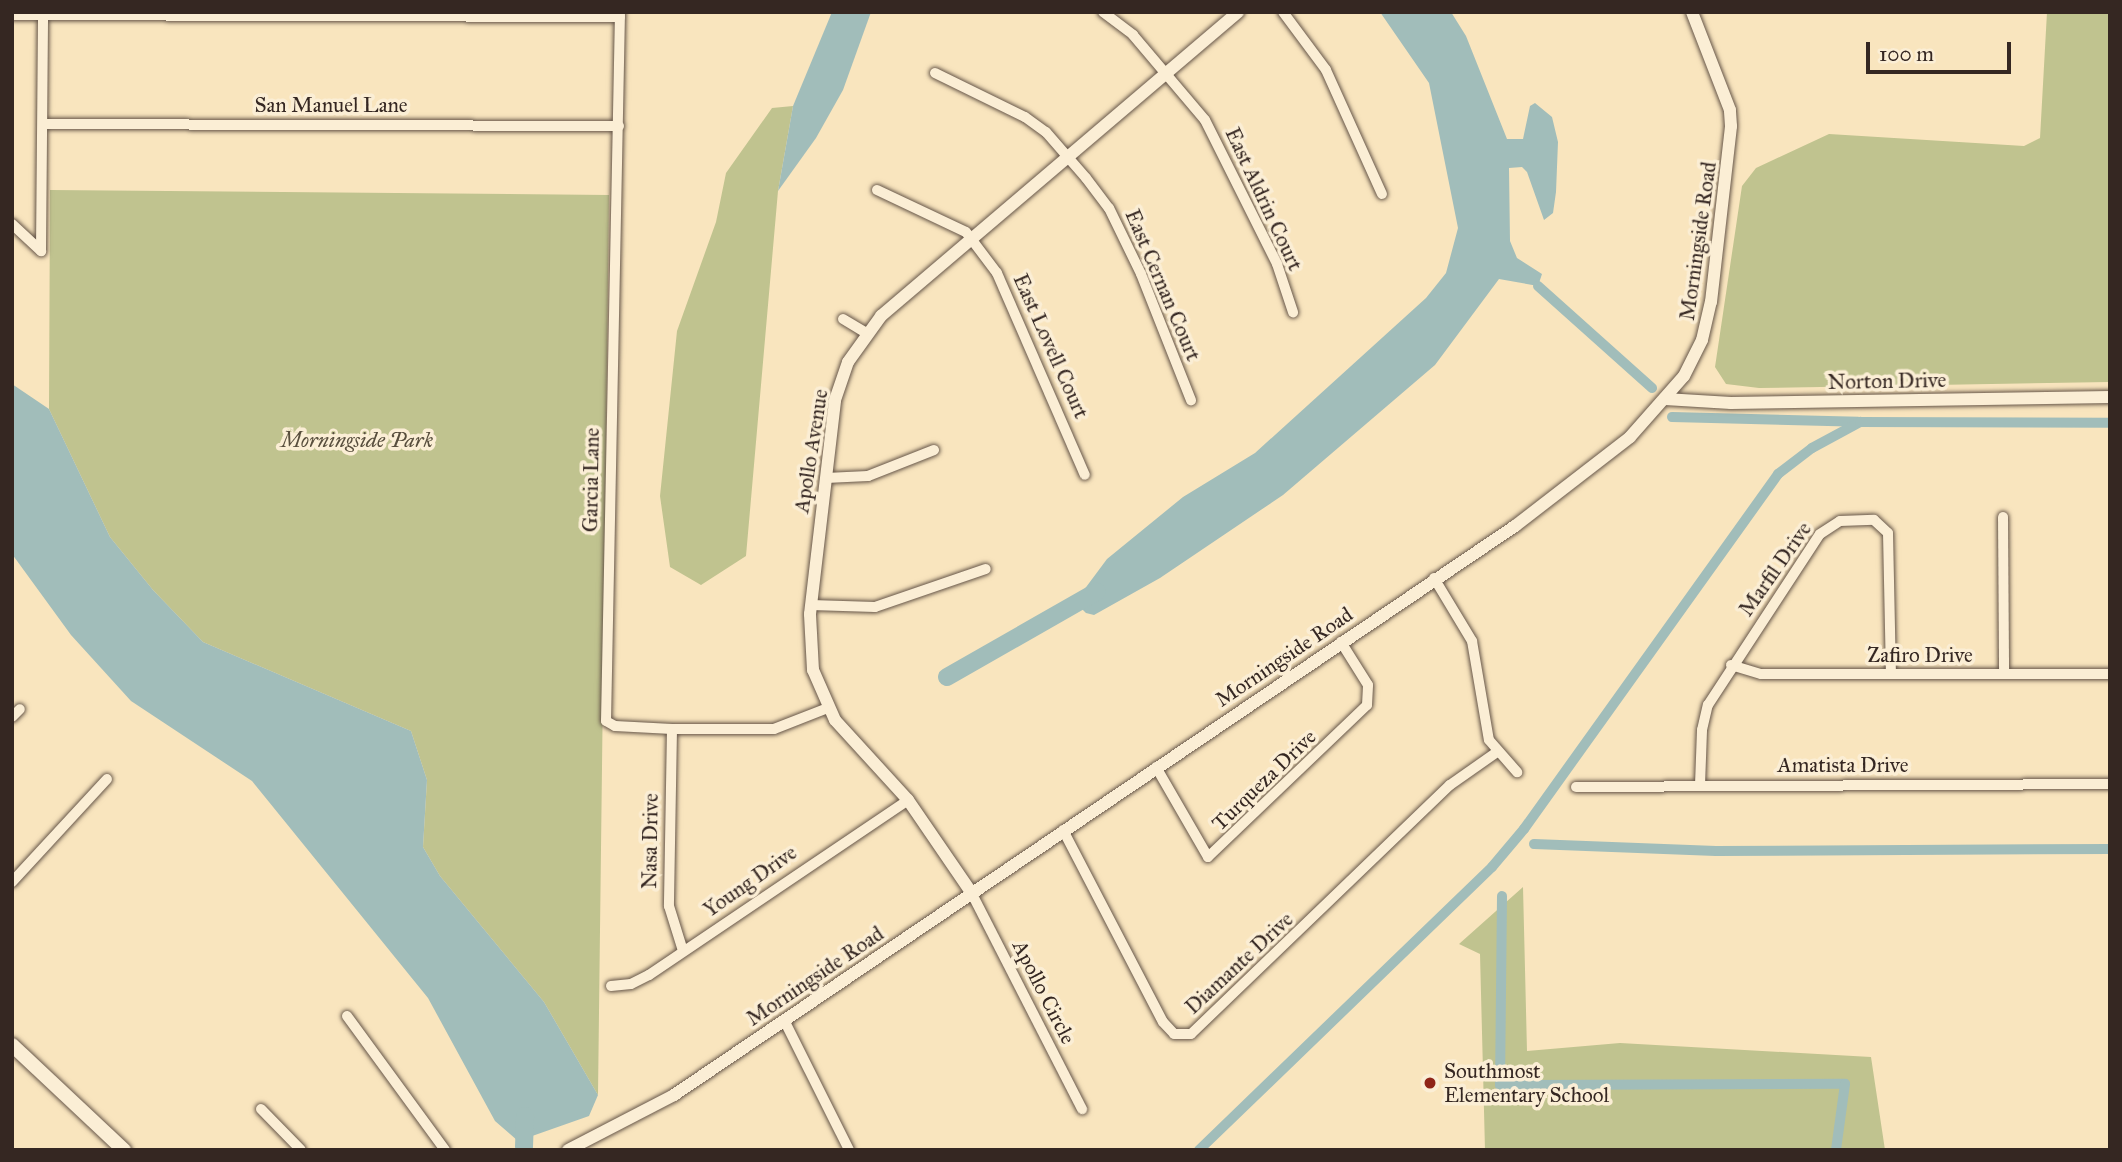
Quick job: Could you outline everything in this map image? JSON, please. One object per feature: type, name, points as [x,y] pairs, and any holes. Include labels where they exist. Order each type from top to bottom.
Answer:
[{"type":"main road","points":[[12,1045],[124,1150]]},
{"type":"street","name":"East Aldrin Court","points":[[1103,12],[1133,35],[1205,120],[1233,169],[1277,264],[1293,312]]},
{"type":"street","name":"Apollo Avenue","points":[[971,892],[908,800],[846,735],[828,708],[809,652],[811,605],[835,400],[848,362],[866,333],[972,238],[1238,12]]},
{"type":"street","points":[[1283,12],[1326,71],[1382,194]]},
{"type":"street","name":"Morningside Road","points":[[568,1150],[645,1113],[1341,642],[1598,465],[1665,400],[1684,376],[1702,340],[1731,145],[1730,110],[1692,12]]},
{"type":"street","points":[[12,224],[41,251],[43,13]]},
{"type":"street","points":[[12,15],[620,15]]},
{"type":"street","name":"Garcia Lane","points":[[620,15],[606,721],[615,726],[672,729],[774,729],[828,708]]},
{"type":"street","name":"East Cernan Court","points":[[935,73],[1026,117],[1068,157],[1109,208],[1141,274],[1191,400]]},
{"type":"street","name":"San Manuel Lane","points":[[43,124],[619,126]]},
{"type":"street","points":[[877,190],[949,222],[972,238]]},
{"type":"street","name":"East Lovell Court","points":[[972,238],[1018,312],[1085,475]]},
{"type":"street","points":[[843,319],[866,333]]},
{"type":"street","name":"Norton Drive","points":[[1665,400],[2110,397]]},
{"type":"street","points":[[826,478],[869,475],[934,450]]},
{"type":"street","points":[[2003,517],[2004,674]]},
{"type":"street","name":"Marfil Drive","points":[[1700,785],[1704,717],[1731,665],[1820,534],[1840,521],[1863,519],[1882,525],[1890,543],[1891,674]]},
{"type":"street","points":[[811,605],[882,605],[986,569]]},
{"type":"street","points":[[1434,578],[1472,641],[1484,724],[1497,752],[1517,772]]},
{"type":"street","name":"Turqueza Drive","points":[[1156,767],[1208,857],[1367,705],[1367,685],[1341,642]]},
{"type":"street","name":"Zafiro Drive","points":[[1731,665],[1761,674],[2110,674]]},
{"type":"street","name":"Nasa Drive","points":[[672,729],[669,906],[684,951]]},
{"type":"street","name":"Diamante Drive","points":[[1063,831],[1163,1022],[1174,1034],[1191,1034],[1450,785],[1497,752]]},
{"type":"street","points":[[12,882],[107,779]]},
{"type":"street","name":"Amatista Drive","points":[[1577,787],[2110,785]]},
{"type":"street","name":"Young Drive","points":[[611,986],[631,984],[684,951],[908,800]]},
{"type":"street","name":"Apollo Circle","points":[[971,892],[1082,1109]]},
{"type":"street","points":[[348,1016],[445,1150]]},
{"type":"street","points":[[785,1020],[849,1150]]},
{"type":"street","points":[[261,1109],[301,1150]]},
{"type":"green space","points":[[2047,12],[2110,12],[2110,382],[1759,388],[1726,384],[1715,367],[1742,186],[1756,168],[1829,134],[2024,146],[2040,138]]},
{"type":"green space","points":[[793,106],[778,191],[746,556],[701,585],[670,567],[660,496],[677,331],[716,222],[726,173],[772,108]]},
{"type":"green space","name":"Morningside Park","points":[[50,190],[609,195],[598,1095],[544,1002],[440,876],[423,847],[427,780],[411,731],[203,642],[153,590],[110,537],[49,409]]},
{"type":"green space","points":[[1523,887],[1527,1051],[1620,1043],[1871,1057],[1885,1150],[1485,1150],[1480,954],[1459,944]]},
{"type":"water","points":[[832,12],[871,12],[843,90],[816,138],[778,191],[793,106]]},
{"type":"water","points":[[1380,12],[1451,12],[1466,36],[1507,139],[1523,139],[1530,106],[1535,103],[1552,117],[1558,142],[1553,213],[1544,220],[1527,172],[1522,167],[1509,168],[1510,241],[1517,258],[1542,274],[1538,286],[1499,279],[1435,365],[1283,495],[1160,578],[1094,615],[1086,613],[1075,602],[1107,559],[1183,497],[1255,453],[1426,298],[1446,273],[1458,228],[1429,83]]},
{"type":"water","points":[[12,384],[49,409],[110,537],[153,590],[203,642],[411,731],[427,780],[423,847],[440,876],[544,1002],[598,1095],[589,1116],[518,1141],[495,1121],[428,998],[252,781],[131,701],[71,635],[12,554]]},
{"type":"waterway","points":[[1538,286],[1652,388]]},
{"type":"waterway","points":[[1672,417],[1858,422]]},
{"type":"waterway","points":[[1199,1150],[1492,867],[1524,829],[1778,474],[1812,448],[1860,422],[2110,423]]},
{"type":"waterway","points":[[947,677],[1096,592]]},
{"type":"waterway","points":[[1534,844],[1716,851],[2110,849]]},
{"type":"waterway","points":[[1502,896],[1500,1085],[1845,1084],[1836,1150]]},
{"type":"waterway","points":[[524,1147],[525,1116]]},
{"type":"place","name":"Southmost Elementary School","points":[[1430,1083]]}]
